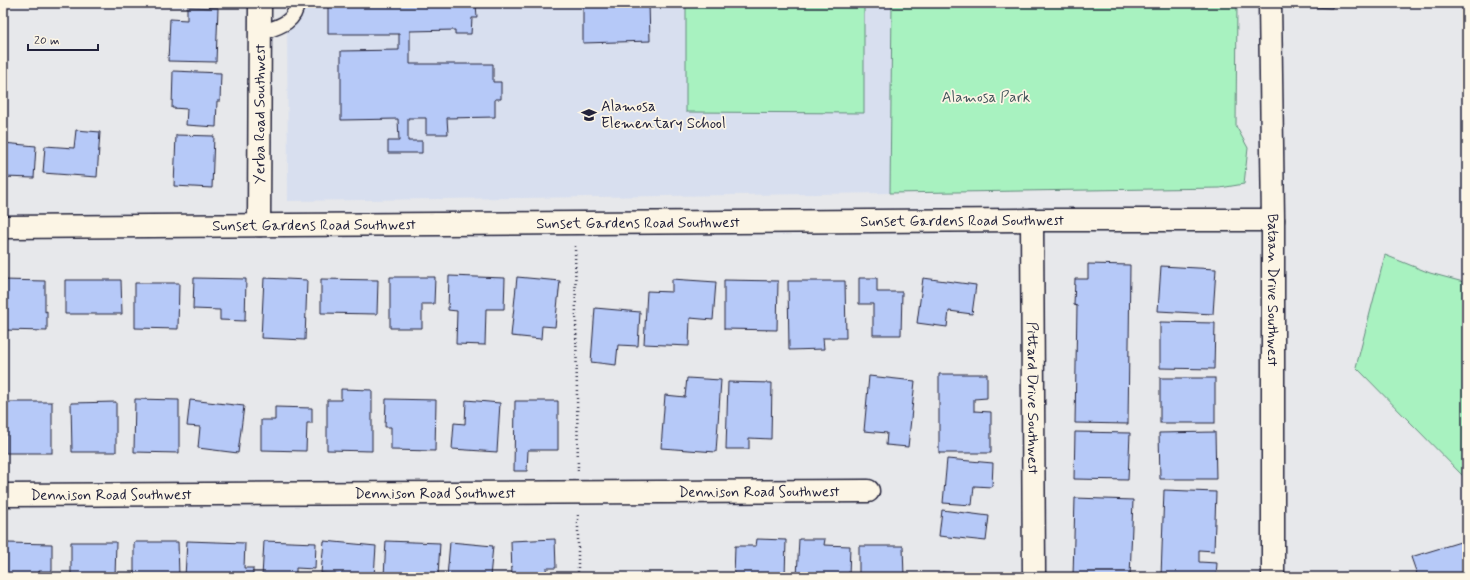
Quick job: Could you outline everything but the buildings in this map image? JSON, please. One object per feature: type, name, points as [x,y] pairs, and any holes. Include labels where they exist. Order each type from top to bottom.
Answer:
[{"type":"street","name":"Yerba Road Southwest","points":[[259,225],[260,3]]},
{"type":"street","name":"Bataan Drive Southwest","points":[[1270,3],[1273,220],[1273,577]]},
{"type":"street","name":"Sunset Gardens Road Southwest","points":[[3,227],[1032,220],[1273,220]]},
{"type":"street","name":"Pittard Drive Southwest","points":[[1032,220],[1034,577]]},
{"type":"street","name":"Dennison Road Southwest","points":[[3,495],[868,491]]},
{"type":"lane","points":[[260,33],[282,25],[293,18],[297,9],[297,3]]},
{"type":"path","points":[[575,245],[578,472]]},
{"type":"path","points":[[578,515],[578,577]]},
{"type":"shaded area","name":"Alamosa Elementary School","points":[[287,3],[892,3],[890,193],[288,201]]},
{"type":"green space","points":[[686,3],[864,3],[864,113],[686,112]]},
{"type":"green space","name":"Alamosa Park","points":[[892,3],[1237,3],[1236,126],[1248,148],[1244,184],[1220,188],[890,193]]},
{"type":"green space","points":[[1385,255],[1430,273],[1467,283],[1467,477],[1464,477],[1356,367]]},
{"type":"place","name":"Alamosa Elementary School","points":[[589,115]]}]
